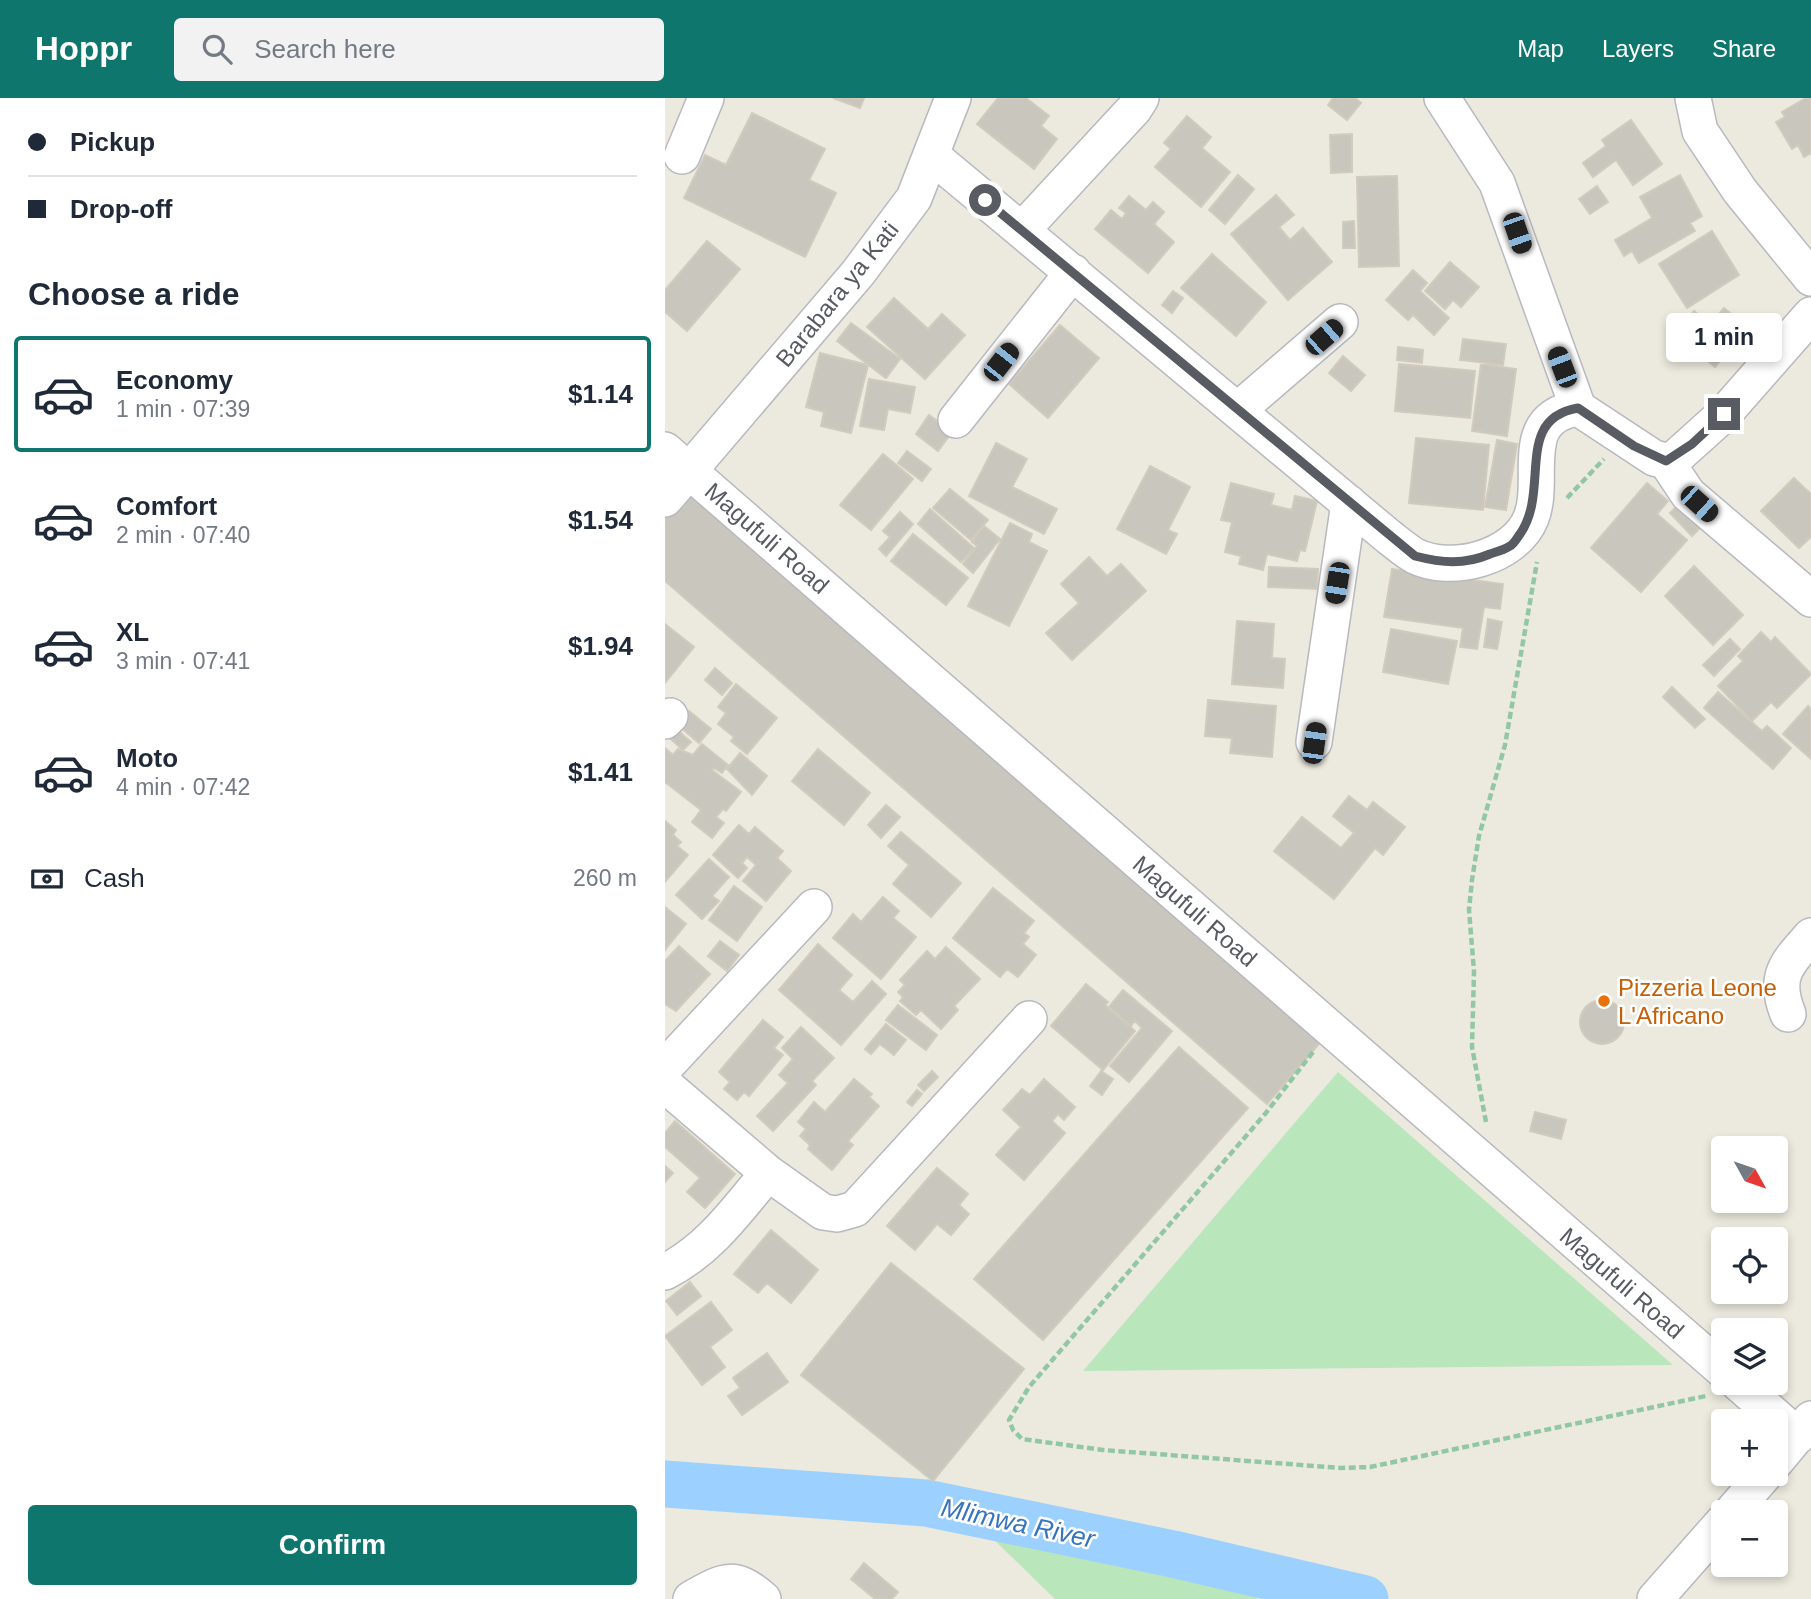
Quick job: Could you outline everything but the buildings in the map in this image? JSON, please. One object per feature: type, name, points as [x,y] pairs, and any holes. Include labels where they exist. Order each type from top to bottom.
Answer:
[{"type":"street","points":[[682,156],[706,98]]},
{"type":"street","name":"Barabara ya Kati","points":[[665,499],[677,461],[858,273],[914,198],[953,98]]},
{"type":"street","points":[[1022,230],[1141,98]]},
{"type":"street","points":[[1442,98],[1497,183],[1578,408],[1634,446],[1666,461],[1688,494],[1811,599]]},
{"type":"street","points":[[1693,98],[1700,131],[1740,191],[1811,278]]},
{"type":"street","points":[[931,155],[1415,556],[1444,564],[1475,560],[1511,546],[1531,518],[1538,441],[1548,420],[1563,410],[1578,408]]},
{"type":"street","points":[[956,420],[1073,272]]},
{"type":"street","points":[[1666,461],[1692,444],[1724,414],[1811,315]]},
{"type":"street","points":[[1238,410],[1340,322]]},
{"type":"street","name":"Magufuli Road","points":[[677,461],[1711,1360]]},
{"type":"street","points":[[1314,743],[1349,503]]},
{"type":"street","points":[[665,1067],[814,907]]},
{"type":"street","points":[[1788,1014],[1780,993],[1783,974],[1811,936]]},
{"type":"street","points":[[665,1084],[768,1173],[823,1212],[837,1214],[855,1209],[1029,1019]]},
{"type":"street","points":[[665,1272],[690,1259],[714,1238],[768,1173]]},
{"type":"street","name":"Magufuli Road","points":[[1750,1395],[1795,1438]]},
{"type":"street","points":[[1742,1500],[1755,1486]]},
{"type":"street","points":[[1655,1599],[1711,1536]]},
{"type":"street","points":[[691,1599],[715,1585],[729,1581],[740,1582],[763,1599]]},
{"type":"path","points":[[1560,507],[1600,463],[1634,446]]},
{"type":"path","points":[[1495,1171],[1472,1047],[1474,958],[1469,909],[1479,836],[1505,745],[1538,555]]},
{"type":"path","points":[[1331,1030],[1265,1114],[1029,1387],[1009,1420],[1013,1430],[1022,1439],[1130,1452],[1341,1468],[1370,1466],[1694,1397],[1711,1391]]},
{"type":"green space","points":[[1338,1072],[1673,1365],[1083,1371]]},
{"type":"green space","points":[[985,1531],[1261,1594],[1257,1599],[1055,1599]]},
{"type":"waterway","name":"Mlimwa River","points":[[665,1484],[926,1503],[1173,1554],[1365,1599]]},
{"type":"place","name":"Pizzeria Leone L'Africano","points":[[1604,1001]]},
{"type":"route","points":[[985,200],[1415,556],[1444,564],[1475,560],[1511,546],[1531,518],[1538,441],[1548,420],[1563,410],[1578,408],[1634,446],[1654,458],[1666,461],[1674,459],[1724,414]]}]
